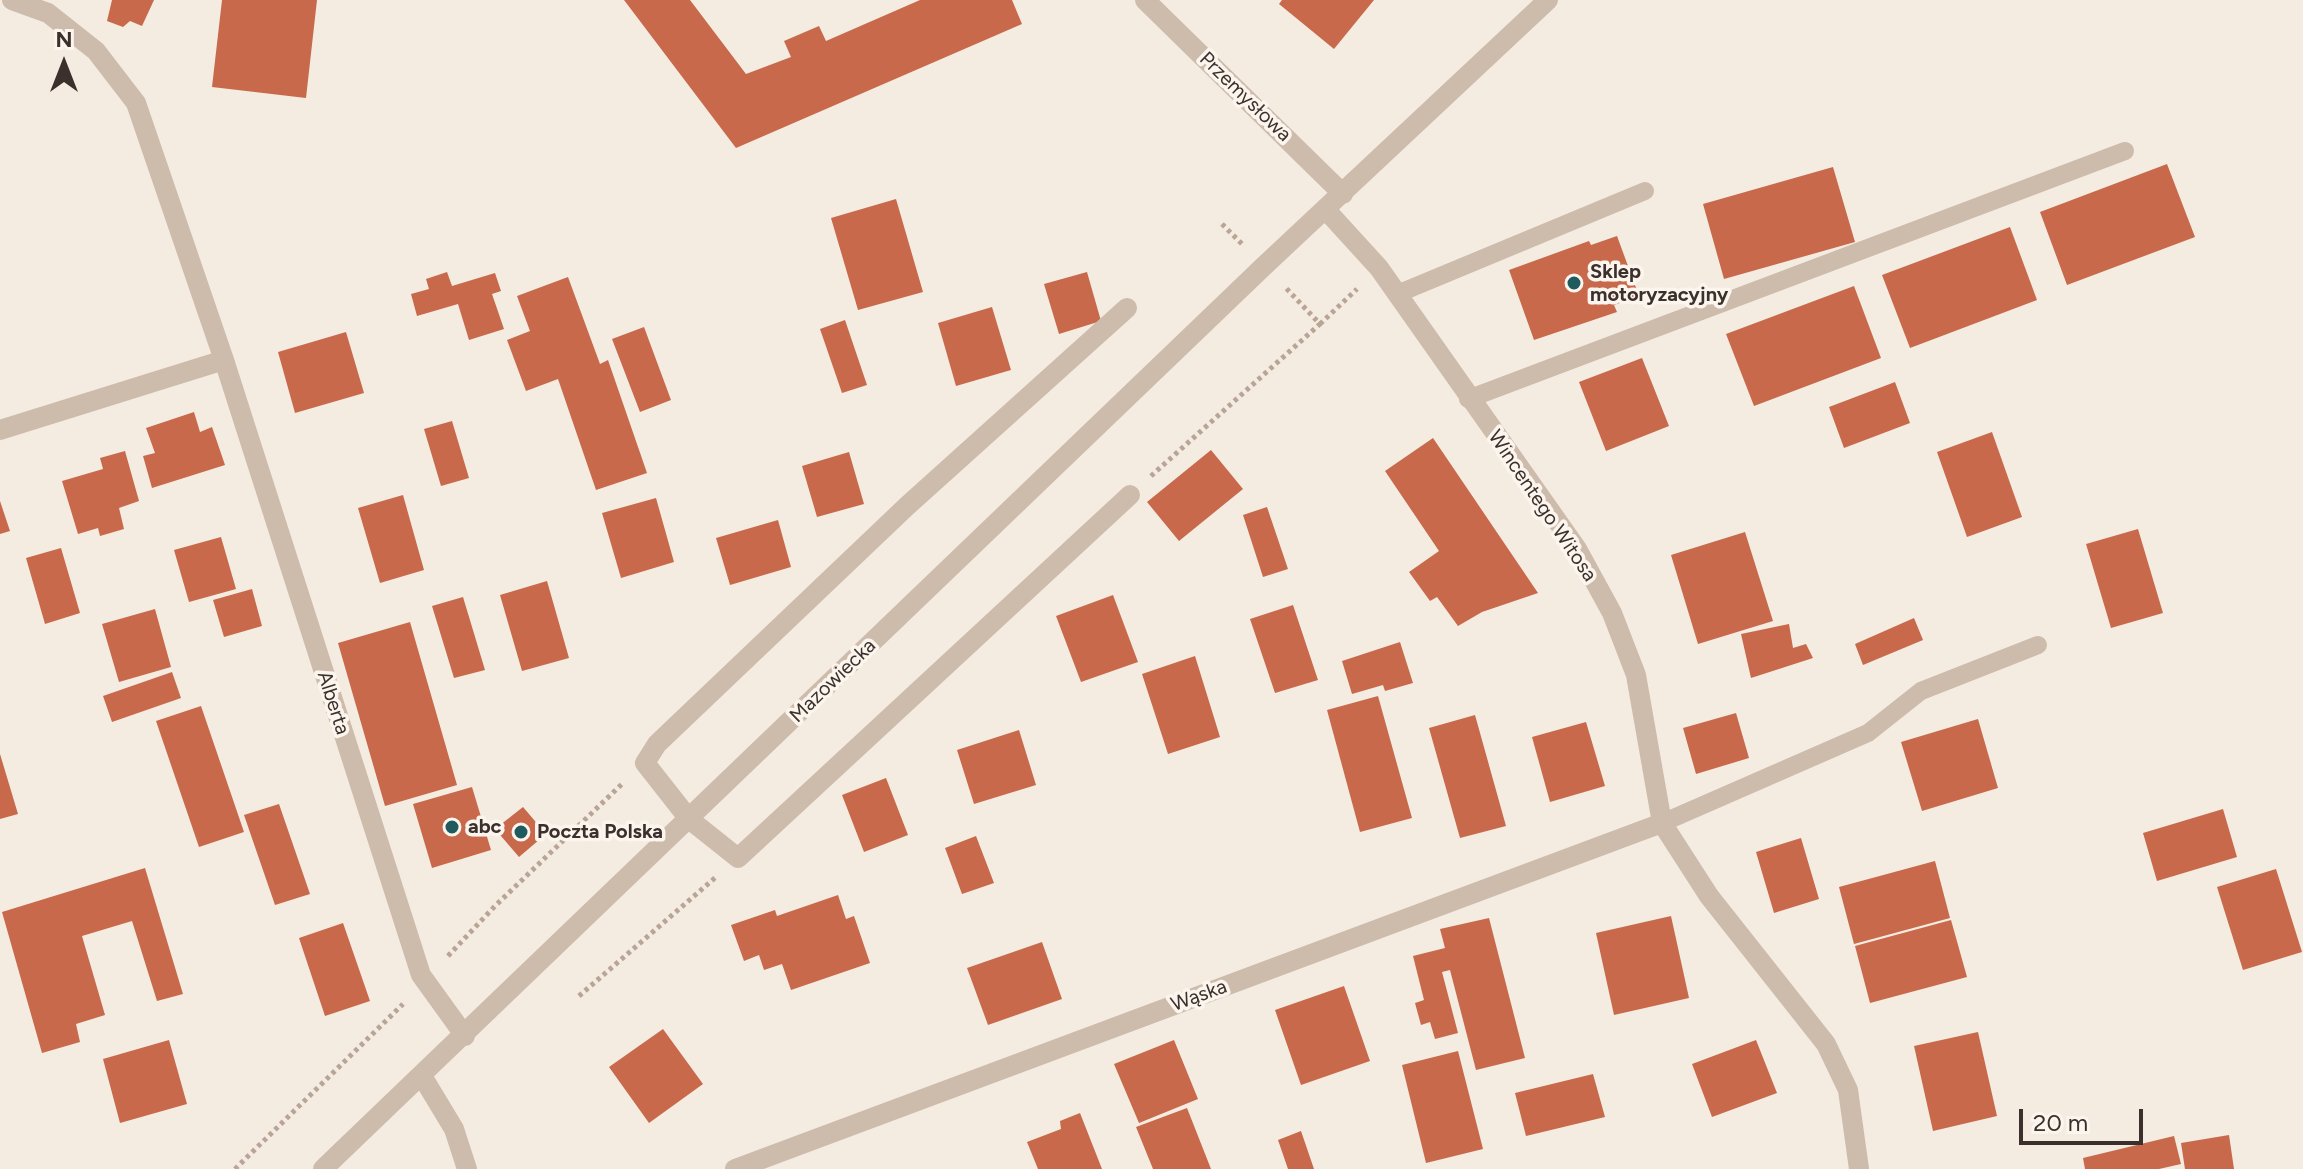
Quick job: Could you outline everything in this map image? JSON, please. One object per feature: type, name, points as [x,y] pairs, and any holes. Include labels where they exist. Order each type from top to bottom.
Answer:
[{"type":"street","name":"Alberta","points":[[12,0],[48,13],[96,51],[136,103],[224,360],[421,975],[465,1036]]},
{"type":"street","name":"Przemysłowa","points":[[1145,0],[1343,194]]},
{"type":"street","name":"Mazowiecka","points":[[323,1169],[1264,266],[1327,211],[1548,0]]},
{"type":"street","name":"Wincentego Witosa","points":[[1327,211],[1379,268],[1468,399],[1577,549],[1612,613],[1636,675],[1662,823],[1709,896],[1826,1044],[1848,1090],[1859,1169]]},
{"type":"street","points":[[1127,308],[907,506],[657,744],[645,763],[689,819],[738,858],[1130,495]]},
{"type":"street","points":[[0,430],[224,360]]},
{"type":"street","name":"Wąska","points":[[735,1169],[1662,823]]},
{"type":"street","points":[[422,1076],[454,1129],[467,1169]]},
{"type":"lane","points":[[1468,399],[2125,151]]},
{"type":"lane","points":[[1397,294],[1645,191]]},
{"type":"lane","points":[[1662,823],[1868,733],[1921,691],[2038,645]]},
{"type":"path","points":[[1222,224],[1320,324]]},
{"type":"path","points":[[1130,495],[1379,268]]},
{"type":"path","points":[[579,996],[738,858]]},
{"type":"building","points":[[112,0],[154,0],[142,26],[130,21],[123,27],[107,21]]},
{"type":"building","points":[[222,0],[317,0],[306,98],[212,87]]},
{"type":"building","points":[[624,0],[690,0],[746,74],[791,57],[784,41],[819,26],[826,41],[920,0],[1012,0],[1022,24],[736,148]]},
{"type":"building","points":[[1282,0],[1374,0],[1334,49],[1279,4]]},
{"type":"building","points":[[2167,164],[2195,237],[2067,285],[2040,212]]},
{"type":"building","points":[[1833,167],[1855,242],[1724,279],[1703,204]]},
{"type":"building","points":[[896,199],[923,292],[858,310],[831,218]]},
{"type":"building","points":[[2010,227],[2037,300],[1910,348],[1882,275]]},
{"type":"building","name":"Sklep motoryzacyjny","points":[[1617,236],[1639,296],[1614,305],[1617,312],[1534,340],[1509,270],[1589,241],[1591,245]]},
{"type":"building","points":[[447,272],[452,286],[495,273],[501,291],[492,294],[504,329],[469,340],[458,304],[417,316],[411,294],[429,289],[426,279]]},
{"type":"building","points":[[1087,272],[1101,321],[1059,334],[1044,284]]},
{"type":"building","points":[[568,277],[600,364],[608,360],[647,473],[596,490],[558,379],[526,391],[507,340],[530,331],[517,296]]},
{"type":"building","points":[[1854,286],[1881,358],[1754,406],[1726,334]]},
{"type":"building","points":[[992,307],[1011,370],[956,386],[938,323]]},
{"type":"building","points":[[845,320],[867,385],[842,393],[820,329]]},
{"type":"building","points":[[644,327],[671,400],[640,412],[612,339]]},
{"type":"building","points":[[346,332],[364,393],[295,413],[278,352]]},
{"type":"building","points":[[1642,358],[1669,426],[1606,451],[1579,382]]},
{"type":"building","points":[[1895,382],[1910,423],[1844,448],[1829,407]]},
{"type":"building","points":[[194,412],[200,432],[212,427],[225,465],[152,488],[143,456],[155,453],[146,428]]},
{"type":"building","points":[[452,421],[469,478],[441,486],[424,429]]},
{"type":"building","points":[[1992,432],[2022,517],[1967,537],[1937,452]]},
{"type":"building","points":[[1433,438],[1538,593],[1482,612],[1458,626],[1437,597],[1430,601],[1409,572],[1439,551],[1385,471]]},
{"type":"building","points":[[1211,450],[1243,489],[1179,541],[1147,502]]},
{"type":"building","points":[[125,451],[139,501],[119,508],[124,529],[100,536],[98,528],[78,534],[62,481],[103,469],[100,458]]},
{"type":"building","points":[[849,452],[864,504],[817,517],[802,466]]},
{"type":"building","points":[[403,495],[424,570],[380,583],[358,508]]},
{"type":"building","points":[[656,498],[674,562],[621,578],[602,513]]},
{"type":"building","points":[[0,501],[10,531],[0,534]]},
{"type":"building","points":[[1267,507],[1288,569],[1263,577],[1243,515]]},
{"type":"building","points":[[778,520],[791,567],[730,585],[716,538]]},
{"type":"building","points":[[2138,529],[2163,613],[2111,628],[2086,544]]},
{"type":"building","points":[[1745,532],[1773,621],[1698,644],[1671,555]]},
{"type":"building","points":[[221,537],[236,589],[189,602],[174,550]]},
{"type":"building","points":[[61,548],[80,613],[45,624],[26,558]]},
{"type":"building","points":[[547,581],[569,658],[522,671],[500,595]]},
{"type":"building","points":[[252,589],[262,626],[224,637],[213,600]]},
{"type":"building","points":[[1113,595],[1138,662],[1081,682],[1056,616]]},
{"type":"building","points":[[463,597],[485,670],[454,678],[432,606]]},
{"type":"building","points":[[1293,605],[1318,680],[1275,693],[1250,619]]},
{"type":"building","points":[[155,609],[171,667],[119,682],[102,624]]},
{"type":"building","points":[[1914,618],[1923,640],[1863,665],[1855,644]]},
{"type":"building","points":[[410,622],[457,785],[385,806],[338,643]]},
{"type":"building","points":[[1789,624],[1793,648],[1806,644],[1813,658],[1751,678],[1741,634]]},
{"type":"building","points":[[1400,642],[1413,683],[1385,691],[1383,685],[1352,694],[1342,661]]},
{"type":"building","points":[[1195,656],[1220,737],[1168,754],[1142,674]]},
{"type":"building","points":[[172,672],[181,698],[112,722],[103,696]]},
{"type":"building","points":[[1378,696],[1412,818],[1360,832],[1327,710]]},
{"type":"building","points":[[201,706],[244,832],[199,847],[156,721]]},
{"type":"building","points":[[1736,713],[1749,758],[1696,774],[1683,728]]},
{"type":"building","points":[[1475,715],[1506,826],[1460,838],[1429,728]]},
{"type":"building","points":[[1978,719],[1998,788],[1922,811],[1901,742]]},
{"type":"building","points":[[1586,722],[1605,786],[1550,802],[1532,737]]},
{"type":"building","points":[[1019,730],[1036,785],[974,804],[957,750]]},
{"type":"building","points":[[0,754],[18,814],[0,819]]},
{"type":"building","points":[[886,778],[908,835],[864,852],[842,795]]},
{"type":"building","name":"abc","points":[[472,787],[491,850],[432,868],[413,804]]},
{"type":"building","points":[[279,804],[310,894],[275,905],[244,815]]},
{"type":"building","name":"Poczta Polska","points":[[523,807],[546,834],[519,857],[495,829]]},
{"type":"building","points":[[2223,809],[2237,857],[2157,881],[2143,833]]},
{"type":"building","points":[[976,836],[994,883],[962,894],[945,848]]},
{"type":"building","points":[[1801,838],[1819,899],[1774,913],[1756,852]]},
{"type":"building","points":[[1935,861],[1950,918],[1854,944],[1839,887]]},
{"type":"building","points":[[145,868],[183,994],[157,1001],[132,921],[82,936],[105,1015],[76,1024],[80,1042],[42,1053],[2,912]]},
{"type":"building","points":[[2276,869],[2302,952],[2243,970],[2217,887]]},
{"type":"building","points":[[838,895],[846,919],[854,916],[870,963],[791,990],[782,964],[764,970],[759,955],[744,961],[731,925],[775,910],[777,916]]},
{"type":"building","points":[[1671,916],[1689,998],[1614,1015],[1596,933]]},
{"type":"building","points":[[1489,918],[1525,1058],[1476,1070],[1450,970],[1442,972],[1458,1033],[1435,1039],[1430,1022],[1421,1025],[1415,1003],[1424,1000],[1413,956],[1445,948],[1440,929]]},
{"type":"building","points":[[1951,920],[1967,977],[1870,1003],[1855,946]]},
{"type":"building","points":[[343,923],[370,1001],[325,1016],[299,938]]},
{"type":"building","points":[[1042,942],[1062,999],[988,1025],[967,968]]},
{"type":"building","points":[[1344,986],[1370,1061],[1301,1085],[1275,1010]]},
{"type":"building","points":[[663,1029],[703,1084],[649,1123],[609,1067]]},
{"type":"building","points":[[1978,1032],[1997,1116],[1933,1131],[1914,1046]]},
{"type":"building","points":[[169,1040],[187,1104],[120,1123],[103,1059]]},
{"type":"building","points":[[1174,1040],[1198,1099],[1139,1123],[1114,1064]]},
{"type":"building","points":[[1756,1040],[1777,1093],[1712,1117],[1692,1064]]},
{"type":"building","points":[[1458,1051],[1483,1149],[1426,1163],[1402,1065]]},
{"type":"building","points":[[1593,1074],[1605,1117],[1526,1136],[1515,1093]]},
{"type":"building","points":[[1187,1108],[1211,1169],[1153,1169],[1136,1127]]},
{"type":"building","points":[[1080,1113],[1102,1169],[1038,1169],[1027,1142],[1061,1129],[1060,1121]]},
{"type":"building","points":[[1301,1131],[1314,1169],[1288,1169],[1278,1140]]},
{"type":"building","points":[[2229,1135],[2234,1169],[2185,1169],[2181,1143]]},
{"type":"building","points":[[2174,1136],[2181,1164],[2159,1169],[2085,1169],[2083,1158]]},
{"type":"place","name":"Sklep motoryzacyjny","points":[[1574,283]]},
{"type":"place","name":"abc","points":[[452,827]]},
{"type":"place","name":"Poczta Polska","points":[[521,832]]}]
